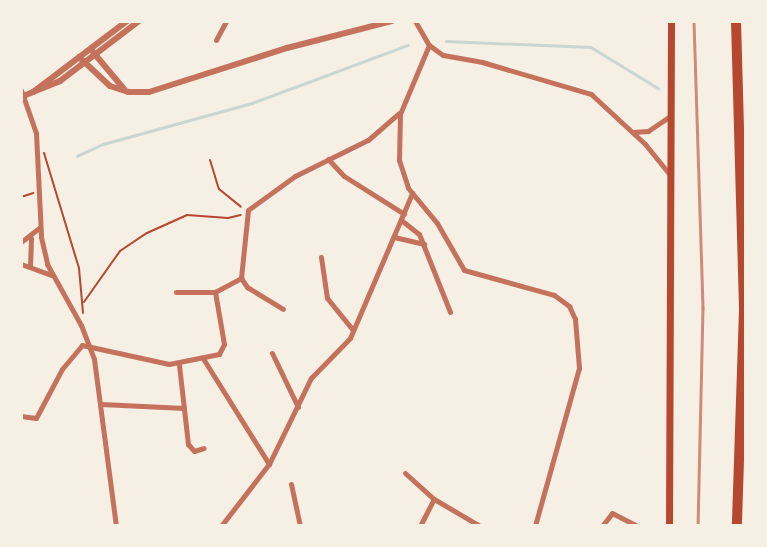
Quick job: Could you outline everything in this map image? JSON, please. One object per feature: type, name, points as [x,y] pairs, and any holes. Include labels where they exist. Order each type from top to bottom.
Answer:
[{"type":"highway","points":[[736,21],[744,310],[737,526]]},
{"type":"main road","points":[[669,526],[671,21]]},
{"type":"street","points":[[93,52],[127,21]]},
{"type":"street","points":[[21,97],[33,92],[138,21]]},
{"type":"street","points":[[216,40],[226,21]]},
{"type":"street","points":[[82,60],[102,82],[128,92],[149,92],[286,48],[392,21]]},
{"type":"street","points":[[415,21],[429,45],[453,59],[482,62],[591,94],[631,131],[670,175]]},
{"type":"street","points":[[429,45],[401,110],[399,160],[412,193],[438,223],[464,270],[554,295],[569,306],[575,319],[579,368],[535,526]]},
{"type":"street","points":[[93,52],[128,92]]},
{"type":"street","points":[[21,90],[36,144],[40,227],[51,275],[90,345],[116,526]]},
{"type":"street","points":[[283,309],[247,287],[242,278],[247,251],[244,222],[248,210],[282,184],[368,140],[401,110]]},
{"type":"street","points":[[631,131],[648,131],[670,116]]},
{"type":"street","points":[[328,159],[344,176],[403,217],[415,229],[424,244],[450,312]]},
{"type":"street","points":[[221,526],[269,464],[311,378],[353,330],[412,193]]},
{"type":"street","points":[[40,227],[31,238],[24,266],[51,275]]},
{"type":"street","points":[[394,237],[424,244]]},
{"type":"street","points":[[21,242],[31,238]]},
{"type":"street","points":[[321,257],[327,298],[353,330]]},
{"type":"street","points":[[176,292],[215,292],[242,278]]},
{"type":"street","points":[[21,416],[36,418],[71,356],[82,345],[179,365],[219,354],[225,344],[215,292]]},
{"type":"street","points":[[272,353],[298,407]]},
{"type":"street","points":[[204,360],[269,464]]},
{"type":"street","points":[[179,365],[188,444],[194,451],[204,448]]},
{"type":"street","points":[[100,404],[184,408]]},
{"type":"street","points":[[405,473],[434,499],[480,526]]},
{"type":"street","points":[[291,484],[300,526]]},
{"type":"street","points":[[420,526],[434,499]]},
{"type":"street","points":[[602,526],[612,513],[637,526]]},
{"type":"path","points":[[36,144],[46,156],[57,189],[84,302],[81,325]]},
{"type":"path","points":[[210,160],[219,189],[248,210]]},
{"type":"path","points":[[21,197],[37,191]]},
{"type":"path","points":[[84,302],[120,251],[147,233],[187,215],[228,218],[248,210]]},
{"type":"waterway","points":[[446,41],[591,47],[658,88]]},
{"type":"waterway","points":[[77,156],[103,144],[252,103],[408,45]]},
{"type":"railway","points":[[694,21],[703,308],[698,526]]}]
